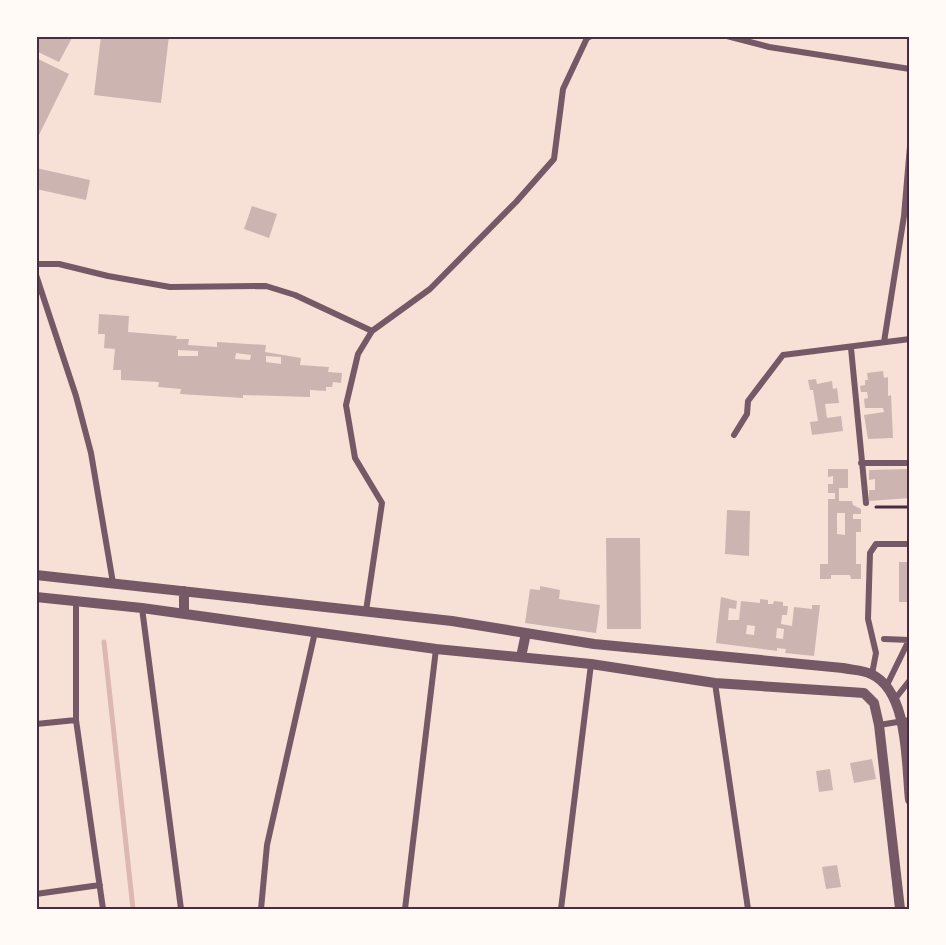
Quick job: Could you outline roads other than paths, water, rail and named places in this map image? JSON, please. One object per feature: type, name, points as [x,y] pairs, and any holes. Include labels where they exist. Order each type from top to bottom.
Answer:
[{"type":"street","points":[[366,611],[382,503],[355,458],[346,405],[358,354],[372,331],[430,288],[516,202],[554,159],[563,89],[587,39],[591,36]]},
{"type":"street","points":[[727,36],[769,47],[910,69]]},
{"type":"street","points":[[884,342],[904,216],[910,146]]},
{"type":"street","points":[[36,264],[59,264],[108,276],[170,287],[266,286],[295,295],[372,331]]},
{"type":"street","points":[[36,275],[76,396],[88,442],[100,499],[113,584]]},
{"type":"street","points":[[734,435],[747,414],[748,401],[783,355],[910,339]]},
{"type":"street","points":[[850,348],[866,503]]},
{"type":"street","points":[[861,463],[910,463]]},
{"type":"street","points":[[872,674],[876,653],[868,619],[870,553],[876,544],[910,544]]},
{"type":"street","points":[[36,575],[366,611],[594,644],[843,668],[872,674],[895,699],[906,721],[910,800]]},
{"type":"street","points":[[184,591],[184,614]]},
{"type":"street","points":[[36,597],[142,608],[436,649],[591,664],[716,683],[864,693],[874,703],[879,725],[900,909]]},
{"type":"street","points":[[76,601],[76,720],[103,909]]},
{"type":"street","points":[[142,608],[181,909]]},
{"type":"street","points":[[261,909],[267,845],[315,632]]},
{"type":"street","points":[[521,657],[526,633]]},
{"type":"street","points":[[884,639],[909,640],[886,687]]},
{"type":"street","points":[[405,909],[436,649]]},
{"type":"street","points":[[561,909],[591,664]]},
{"type":"street","points":[[895,699],[910,680]]},
{"type":"street","points":[[716,683],[748,909]]},
{"type":"street","points":[[36,724],[76,720]]},
{"type":"street","points":[[879,725],[906,721]]},
{"type":"street","points":[[36,894],[100,885]]},
{"type":"waterway","points":[[104,642],[133,909]]}]
